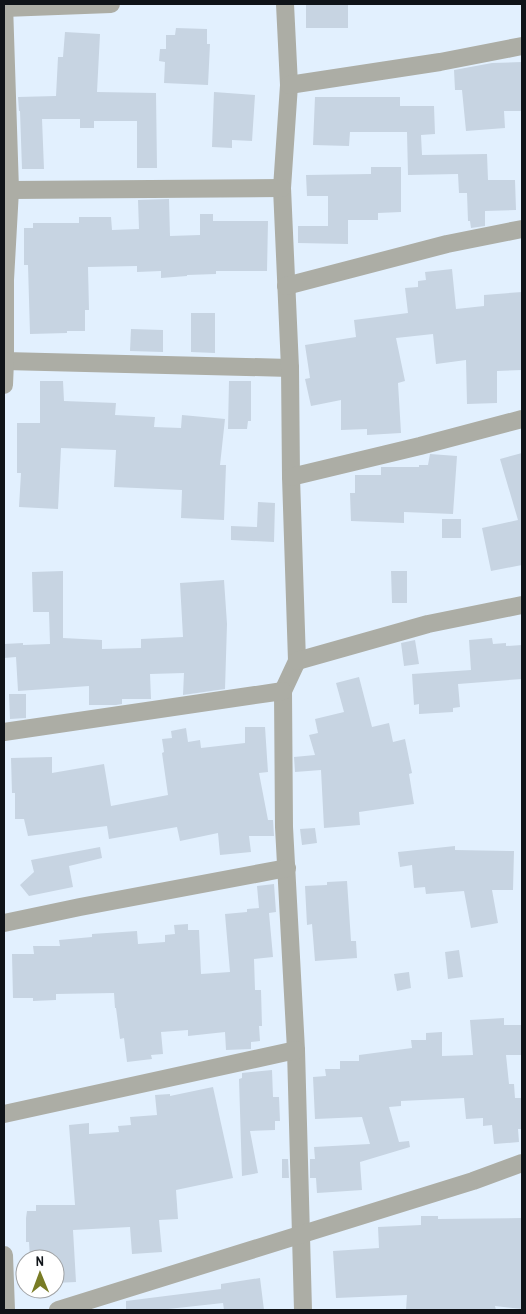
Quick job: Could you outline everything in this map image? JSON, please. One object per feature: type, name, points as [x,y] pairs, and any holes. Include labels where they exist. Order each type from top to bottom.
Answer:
[{"type":"street","points":[[4,4],[10,190],[5,280],[4,385]]},
{"type":"street","points":[[4,8],[111,4]]},
{"type":"street","points":[[285,4],[289,85],[282,188],[290,368],[297,661],[283,691],[284,828],[296,1050],[303,1310]]},
{"type":"street","points":[[289,85],[440,62],[522,46]]},
{"type":"street","points":[[10,190],[282,188]]},
{"type":"street","points":[[286,286],[447,244],[522,228]]},
{"type":"street","points":[[5,361],[290,368]]},
{"type":"street","points":[[292,477],[522,419]]},
{"type":"street","points":[[297,661],[428,624],[522,605]]},
{"type":"street","points":[[4,732],[283,691]]},
{"type":"street","points":[[4,923],[287,868]]},
{"type":"street","points":[[4,1114],[296,1050]]},
{"type":"street","points":[[58,1310],[473,1181],[522,1163]]},
{"type":"street","points":[[4,1254],[6,1310]]},
{"type":"building","points":[[306,4],[348,4],[348,28],[306,28]]},
{"type":"building","points":[[176,28],[207,29],[207,44],[210,44],[208,85],[164,83],[165,62],[159,61],[160,49],[166,49],[166,35],[175,35]]},
{"type":"building","points":[[65,32],[100,34],[97,92],[156,93],[157,168],[137,168],[137,121],[94,121],[94,128],[80,128],[80,119],[42,119],[44,169],[22,169],[18,97],[56,96],[58,57],[63,57]]},
{"type":"building","points":[[522,62],[522,111],[504,111],[505,128],[466,131],[462,90],[455,90],[454,70],[492,63]]},
{"type":"building","points":[[214,92],[255,95],[252,141],[232,140],[232,148],[212,147]]},
{"type":"building","points":[[315,97],[400,97],[400,106],[434,106],[435,134],[421,135],[422,155],[487,154],[488,180],[515,180],[516,210],[485,211],[485,226],[471,228],[470,221],[468,221],[467,193],[459,193],[458,174],[408,175],[407,132],[350,132],[349,146],[313,145]]},
{"type":"building","points":[[371,167],[401,167],[401,212],[378,213],[378,220],[348,220],[348,244],[298,243],[298,226],[328,226],[328,196],[307,196],[306,175],[371,174]]},
{"type":"building","points":[[169,199],[170,236],[200,235],[200,214],[213,214],[213,221],[268,221],[267,271],[216,271],[216,274],[161,278],[161,271],[137,272],[137,266],[88,267],[89,310],[85,310],[85,331],[30,334],[28,265],[24,265],[24,228],[33,228],[33,223],[79,223],[79,217],[111,217],[112,230],[139,229],[138,200]]},
{"type":"building","points":[[452,269],[456,309],[484,306],[484,295],[522,292],[522,370],[497,371],[497,403],[467,404],[466,360],[436,364],[433,334],[396,338],[405,381],[398,383],[401,433],[367,435],[367,429],[341,430],[341,400],[311,406],[305,379],[310,378],[305,345],[356,337],[354,320],[408,313],[405,288],[418,287],[418,281],[426,280],[425,272]]},
{"type":"building","points":[[191,313],[215,313],[215,353],[191,352]]},
{"type":"building","points":[[131,329],[163,330],[163,352],[130,351]]},
{"type":"building","points":[[40,381],[63,381],[64,401],[116,403],[115,415],[155,417],[154,427],[181,428],[182,415],[225,419],[220,465],[226,465],[224,520],[181,518],[182,490],[114,487],[116,450],[61,448],[58,509],[19,507],[21,473],[17,473],[17,423],[40,423]]},
{"type":"building","points":[[229,381],[251,381],[251,421],[248,421],[247,429],[228,429]]},
{"type":"building","points":[[522,453],[522,565],[491,571],[482,528],[518,520],[500,459]]},
{"type":"building","points":[[430,454],[457,456],[453,514],[404,512],[404,523],[351,521],[350,493],[355,493],[355,475],[381,475],[381,467],[419,467],[419,465],[428,465]]},
{"type":"building","points":[[258,502],[275,503],[274,542],[231,540],[231,526],[257,527]]},
{"type":"building","points":[[442,519],[461,519],[461,538],[442,538]]},
{"type":"building","points":[[63,571],[63,638],[102,640],[102,649],[141,648],[141,639],[183,637],[180,583],[224,580],[227,624],[225,689],[183,695],[184,673],[150,674],[151,699],[122,699],[122,704],[116,705],[89,705],[89,686],[18,691],[16,657],[4,658],[4,644],[50,644],[49,612],[33,612],[32,572]]},
{"type":"building","points":[[391,571],[407,571],[407,603],[392,603]]},
{"type":"building","points":[[492,638],[493,644],[506,643],[506,646],[522,645],[522,679],[458,684],[460,707],[453,708],[453,712],[419,714],[419,704],[414,705],[412,674],[471,670],[469,640]]},
{"type":"building","points":[[415,640],[419,664],[404,666],[401,643]]},
{"type":"building","points":[[359,677],[372,727],[389,723],[393,742],[405,739],[412,773],[409,774],[414,804],[359,812],[360,825],[324,828],[321,770],[295,772],[294,757],[315,755],[309,735],[318,733],[315,719],[344,712],[336,683]]},
{"type":"building","points":[[9,694],[26,694],[26,718],[10,719]]},
{"type":"building","points":[[245,727],[265,727],[268,772],[259,773],[268,820],[273,820],[274,836],[249,836],[251,852],[220,855],[218,833],[180,841],[177,827],[109,839],[107,826],[28,836],[24,819],[15,819],[15,793],[12,793],[11,758],[52,757],[52,773],[104,764],[111,806],[168,795],[162,739],[172,738],[171,731],[186,728],[188,742],[200,740],[201,748],[245,743]]},
{"type":"building","points":[[315,828],[317,843],[302,845],[300,829]]},
{"type":"building","points":[[455,846],[455,850],[514,851],[513,890],[492,890],[498,923],[471,928],[464,891],[426,894],[425,887],[414,888],[412,865],[400,867],[398,852]]},
{"type":"building","points":[[100,847],[102,858],[69,866],[73,887],[29,896],[20,885],[34,872],[31,860]]},
{"type":"building","points":[[347,881],[351,941],[356,941],[357,958],[315,961],[312,924],[307,925],[305,886],[327,885],[327,882]]},
{"type":"building","points":[[274,884],[276,912],[269,913],[273,957],[254,959],[255,990],[261,990],[262,1026],[259,1026],[260,1041],[251,1042],[251,1049],[226,1050],[225,1032],[188,1036],[188,1030],[161,1032],[163,1054],[151,1055],[152,1059],[127,1062],[124,1038],[120,1039],[114,993],[56,994],[56,1000],[33,1001],[33,998],[13,998],[12,954],[34,954],[33,946],[60,946],[59,940],[92,937],[92,934],[137,931],[138,944],[165,942],[165,935],[175,934],[174,925],[188,924],[188,930],[199,930],[201,974],[230,972],[225,914],[247,912],[247,909],[259,908],[257,886]]},
{"type":"building","points":[[459,950],[463,977],[448,979],[445,952]]},
{"type":"building","points":[[409,972],[411,988],[397,991],[394,974]]},
{"type":"building","points":[[504,1018],[504,1025],[522,1025],[522,1055],[506,1055],[509,1084],[514,1084],[515,1098],[522,1098],[522,1129],[518,1129],[519,1142],[494,1144],[492,1125],[483,1126],[483,1118],[466,1119],[464,1098],[401,1101],[401,1106],[389,1107],[399,1142],[409,1141],[410,1147],[360,1162],[362,1190],[317,1193],[316,1178],[310,1178],[310,1159],[315,1159],[314,1147],[370,1144],[362,1117],[315,1119],[313,1077],[326,1076],[325,1069],[340,1069],[340,1061],[359,1061],[359,1055],[412,1048],[411,1040],[426,1040],[426,1033],[442,1032],[442,1056],[473,1055],[470,1020]]},
{"type":"building","points":[[272,1070],[273,1097],[279,1097],[280,1121],[275,1121],[275,1130],[250,1131],[258,1173],[242,1176],[239,1079],[242,1078],[242,1073]]},
{"type":"building","points":[[213,1087],[233,1178],[176,1190],[178,1219],[159,1220],[162,1252],[132,1254],[130,1227],[73,1230],[76,1282],[65,1283],[65,1249],[29,1249],[29,1242],[26,1242],[26,1218],[27,1211],[36,1211],[36,1205],[75,1205],[69,1125],[89,1123],[89,1134],[119,1132],[118,1126],[131,1125],[130,1117],[157,1115],[155,1095],[170,1094],[170,1096]]},
{"type":"building","points":[[282,1159],[288,1159],[289,1178],[282,1178]]},
{"type":"building","points":[[421,1216],[438,1216],[438,1219],[522,1218],[522,1309],[495,1306],[496,1310],[406,1310],[407,1295],[336,1298],[333,1251],[379,1248],[378,1227],[421,1225]]},
{"type":"building","points":[[260,1278],[264,1310],[224,1310],[223,1303],[159,1310],[126,1310],[126,1301],[221,1289],[221,1284]]}]
